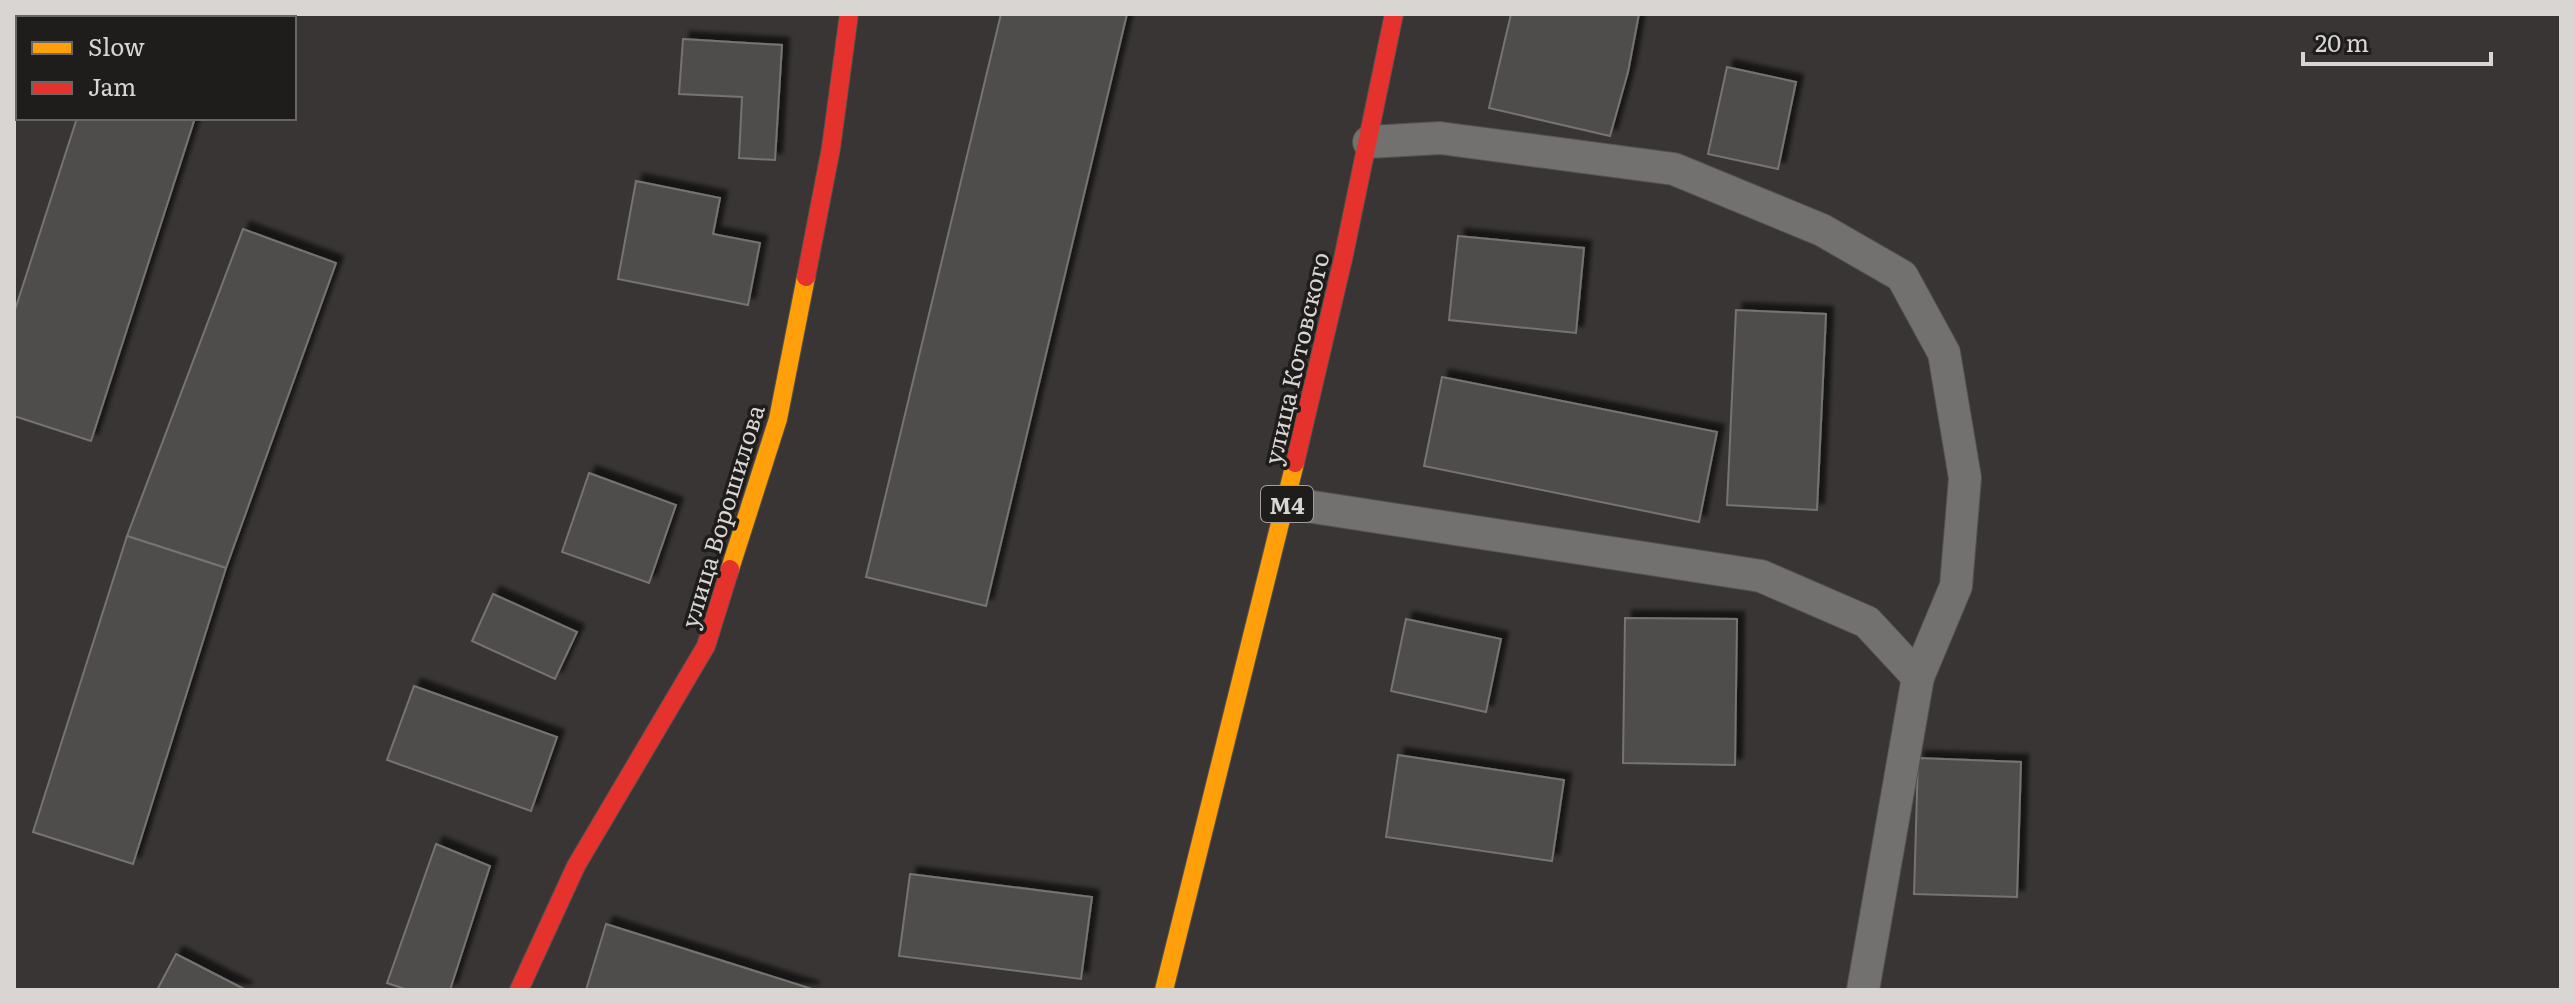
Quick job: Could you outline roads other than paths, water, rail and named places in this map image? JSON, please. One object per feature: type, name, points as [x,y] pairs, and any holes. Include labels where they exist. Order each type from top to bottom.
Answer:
[{"type":"main road","name":"улица Ворошилова","points":[[519,990],[576,866],[706,646],[778,419],[831,148],[849,14]]},
{"type":"main road","name":"улица Котовского","points":[[1164,990],[1287,503],[1369,142],[1394,14]]},
{"type":"lane","points":[[1369,142],[1440,138],[1674,169],[1822,230],[1902,276],[1944,353],[1965,478],[1956,586],[1918,677],[1863,990]]},
{"type":"lane","points":[[1287,503],[1761,576],[1867,622],[1918,677]]}]
